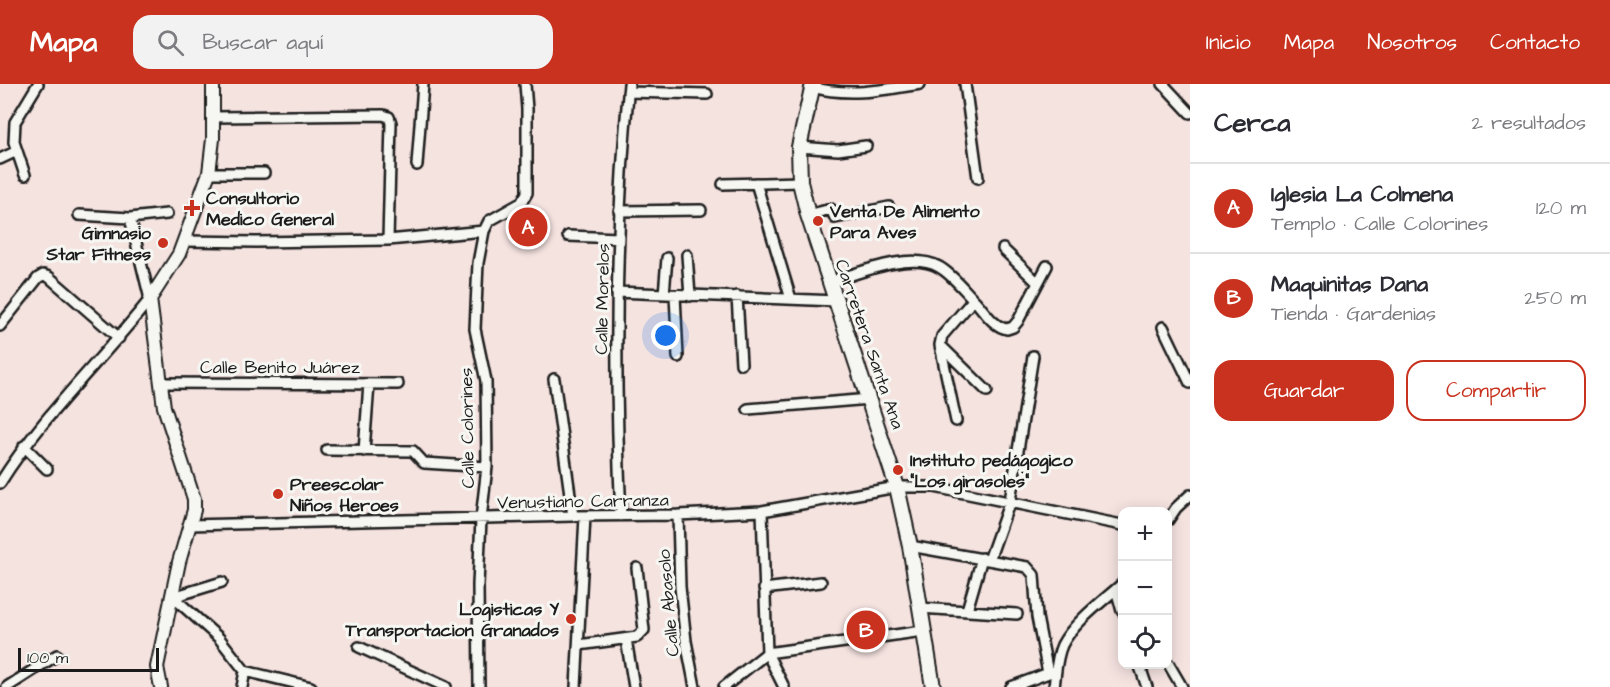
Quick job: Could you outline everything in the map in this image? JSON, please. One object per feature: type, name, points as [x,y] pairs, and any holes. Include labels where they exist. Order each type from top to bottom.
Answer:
[{"type":"main road","name":"Carretera Santa Ana","points":[[813,86],[799,147],[800,182],[808,215],[897,487],[910,546],[933,687]]},
{"type":"street","points":[[0,483],[24,446],[119,338],[150,299],[178,254],[208,173],[214,117],[213,84]]},
{"type":"street","points":[[417,165],[423,84]]},
{"type":"street","points":[[184,241],[388,240],[484,231],[489,221],[521,203],[527,193],[525,84]]},
{"type":"street","points":[[813,86],[841,93],[879,91],[920,84]]},
{"type":"street","points":[[964,84],[978,178]]},
{"type":"street","points":[[1163,84],[1190,113]]},
{"type":"street","points":[[25,175],[14,142],[15,122],[36,85]]},
{"type":"street","points":[[629,88],[707,94]]},
{"type":"street","name":"Calle Morelos","points":[[621,516],[617,424],[616,292],[619,211],[629,88]]},
{"type":"street","points":[[214,117],[383,115],[389,117],[392,123],[388,240]]},
{"type":"street","points":[[799,147],[838,150],[866,146]]},
{"type":"street","points":[[0,159],[17,152]]},
{"type":"street","points":[[208,173],[264,173]]},
{"type":"street","points":[[723,184],[800,182]]},
{"type":"street","points":[[756,183],[791,299]]},
{"type":"street","points":[[808,215],[831,208],[835,218],[889,207]]},
{"type":"street","points":[[619,211],[701,210]]},
{"type":"street","points":[[79,215],[130,218],[167,214]]},
{"type":"street","points":[[130,218],[150,299],[169,425],[194,499],[194,510],[157,668],[161,687]]},
{"type":"street","name":"Calle Colorines","points":[[479,687],[478,585],[481,519],[487,467],[486,381],[475,329],[478,263],[484,231]]},
{"type":"street","points":[[568,236],[619,238]]},
{"type":"street","points":[[1003,249],[1037,282]]},
{"type":"street","points":[[687,255],[690,296]]},
{"type":"street","points":[[664,294],[667,258]]},
{"type":"street","points":[[830,282],[890,264],[929,262],[942,268],[995,324],[1007,329],[1013,327],[1018,321],[1047,266]]},
{"type":"street","points":[[0,326],[38,278],[43,275],[49,277],[119,338]]},
{"type":"street","points":[[616,292],[837,301]]},
{"type":"street","points":[[675,295],[678,357]]},
{"type":"street","points":[[738,296],[741,364]]},
{"type":"street","points":[[956,421],[940,345],[942,336],[973,300]]},
{"type":"street","points":[[1163,327],[1190,382]]},
{"type":"street","points":[[940,345],[987,391]]},
{"type":"street","points":[[967,610],[1010,501],[1033,356]]},
{"type":"street","points":[[554,379],[573,516]]},
{"type":"street","name":"Calle Benito Juárez","points":[[161,383],[398,384]]},
{"type":"street","points":[[364,451],[369,384]]},
{"type":"street","points":[[748,409],[870,399]]},
{"type":"street","points":[[24,446],[47,469]]},
{"type":"street","points":[[327,450],[413,451],[424,463],[487,467]]},
{"type":"street","name":"Venustiano Carranza","points":[[189,525],[678,515],[762,511],[897,487],[933,487],[1118,524]]},
{"type":"street","points":[[1172,513],[1190,495]]},
{"type":"street","points":[[762,511],[767,653],[784,687]]},
{"type":"street","name":"Calle Abasolo","points":[[678,515],[680,587],[686,641],[695,687]]},
{"type":"street","points":[[576,687],[585,516]]},
{"type":"street","points":[[910,546],[1027,567],[1034,575],[1037,616],[1054,687]]},
{"type":"street","points":[[579,645],[626,639],[639,635],[644,630],[637,568]]},
{"type":"street","points":[[173,597],[222,582]]},
{"type":"street","points":[[764,589],[821,582]]},
{"type":"street","points":[[1011,687],[1052,671],[1062,644],[1074,629],[1118,587]]},
{"type":"street","points":[[173,597],[219,638],[244,671],[311,687]]},
{"type":"street","points":[[920,608],[1017,614]]},
{"type":"street","points":[[724,687],[767,653],[923,630]]},
{"type":"street","points":[[626,639],[634,687]]},
{"type":"street","points":[[359,647],[446,687]]},
{"type":"street","points":[[7,687],[57,655]]},
{"type":"street","points":[[1141,669],[1148,687]]},
{"type":"street","points":[[1171,669],[1182,687]]},
{"type":"street","points":[[242,687],[244,671]]},
{"type":"place","name":"Consultorio Medico General","points":[[192,208]]},
{"type":"place","name":"Venta De Alimento Para Aves","points":[[818,221]]},
{"type":"place","name":"Iglesia La Colmena","points":[[528,227]]},
{"type":"place","name":"Gimnasio Star Fitness","points":[[163,243]]},
{"type":"place","name":"Instituto pedágogico \"Los girasoles\"","points":[[898,470]]},
{"type":"place","name":"Preescolar Niños Heroes","points":[[278,494]]},
{"type":"place","name":"Logisticas Y Transportacion Granados","points":[[571,619]]},
{"type":"place","name":"Maquinitas Dana","points":[[866,630]]}]
